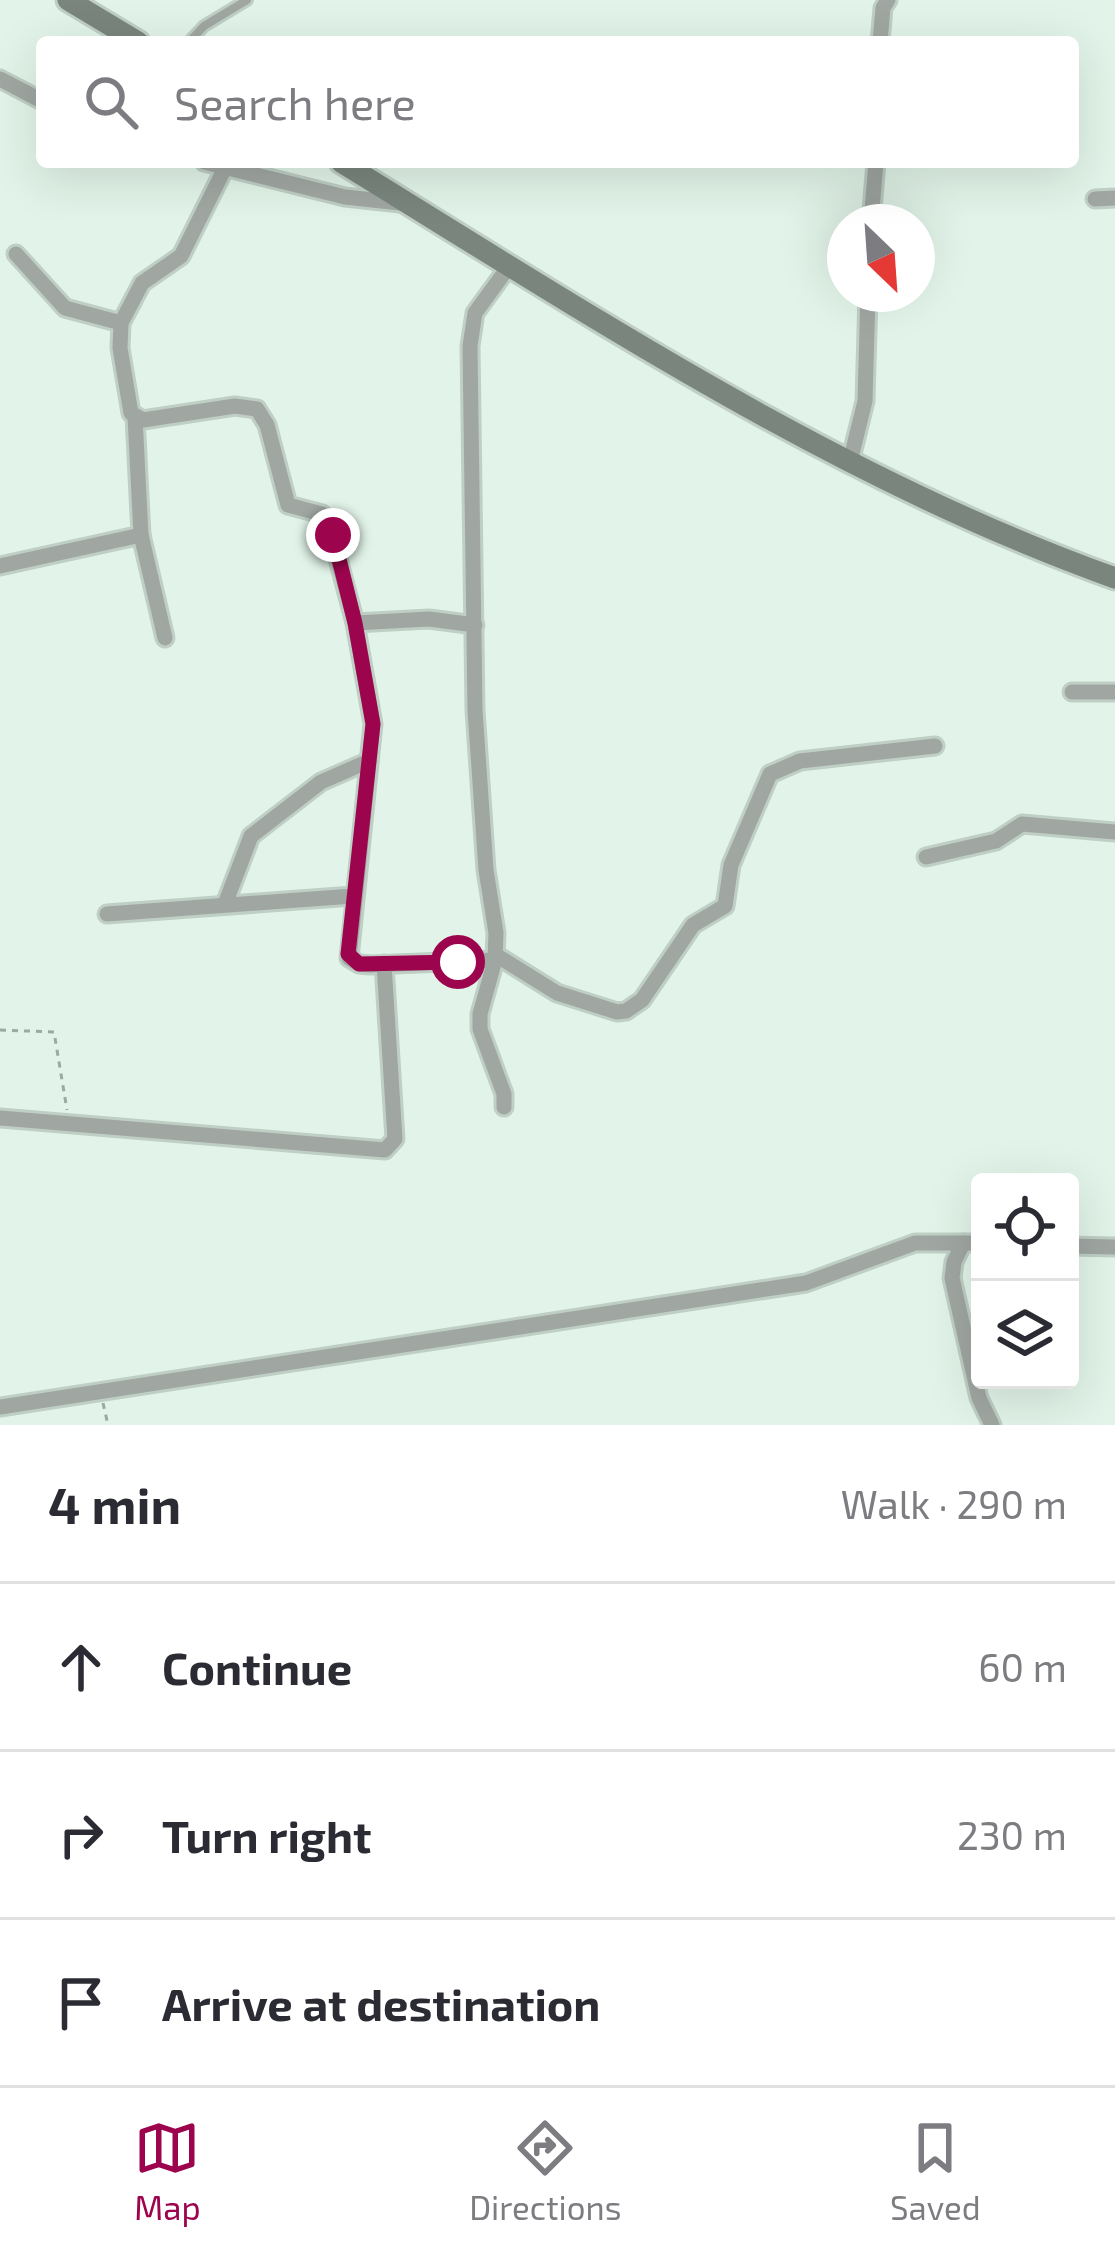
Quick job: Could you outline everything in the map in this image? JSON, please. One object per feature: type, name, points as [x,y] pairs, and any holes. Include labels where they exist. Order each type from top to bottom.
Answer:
[{"type":"main road","points":[[68,0],[128,36]]},
{"type":"main road","points":[[350,168],[693,377],[850,462],[986,526],[1115,578]]},
{"type":"street","points":[[881,36],[888,0]]},
{"type":"street","points":[[0,79],[36,98]]},
{"type":"street","points":[[165,638],[141,536],[134,417],[120,348],[122,322],[142,283],[182,256],[225,168],[345,197],[407,204]]},
{"type":"street","points":[[874,204],[876,168]]},
{"type":"street","points":[[1095,199],[1115,199]]},
{"type":"street","points":[[16,254],[65,308],[122,322]]},
{"type":"street","points":[[504,1107],[504,1094],[480,1029],[496,958],[476,710],[471,328],[475,313],[510,265]]},
{"type":"street","points":[[850,462],[865,401],[867,312]]},
{"type":"street","points":[[134,417],[150,420],[236,406],[257,409],[268,425],[288,505],[322,514],[328,521],[355,623],[373,724],[349,958],[359,964],[496,958],[557,993],[617,1012],[635,1007],[693,925],[725,906],[728,872],[770,774],[800,761],[934,746]]},
{"type":"street","points":[[0,566],[141,536]]},
{"type":"street","points":[[355,623],[429,620],[475,625]]},
{"type":"street","points":[[1072,692],[1115,692]]},
{"type":"street","points":[[225,904],[251,836],[321,782],[369,761]]},
{"type":"street","points":[[926,857],[996,841],[1022,824],[1115,832]]},
{"type":"street","points":[[107,914],[353,896]]},
{"type":"street","points":[[0,1118],[390,1148],[394,1139],[384,964]]},
{"type":"street","points":[[0,1407],[806,1283],[895,1249],[933,1242],[971,1243]]},
{"type":"street","points":[[971,1245],[952,1278],[979,1397],[992,1425]]},
{"type":"street","points":[[1079,1246],[1115,1247]]},
{"type":"lane","points":[[195,36],[247,0]]},
{"type":"path","points":[[0,1030],[54,1032],[69,1124]]},
{"type":"path","points":[[100,1390],[108,1425]]},
{"type":"route","points":[[333,535],[373,724],[349,958],[359,964],[458,962]]}]
